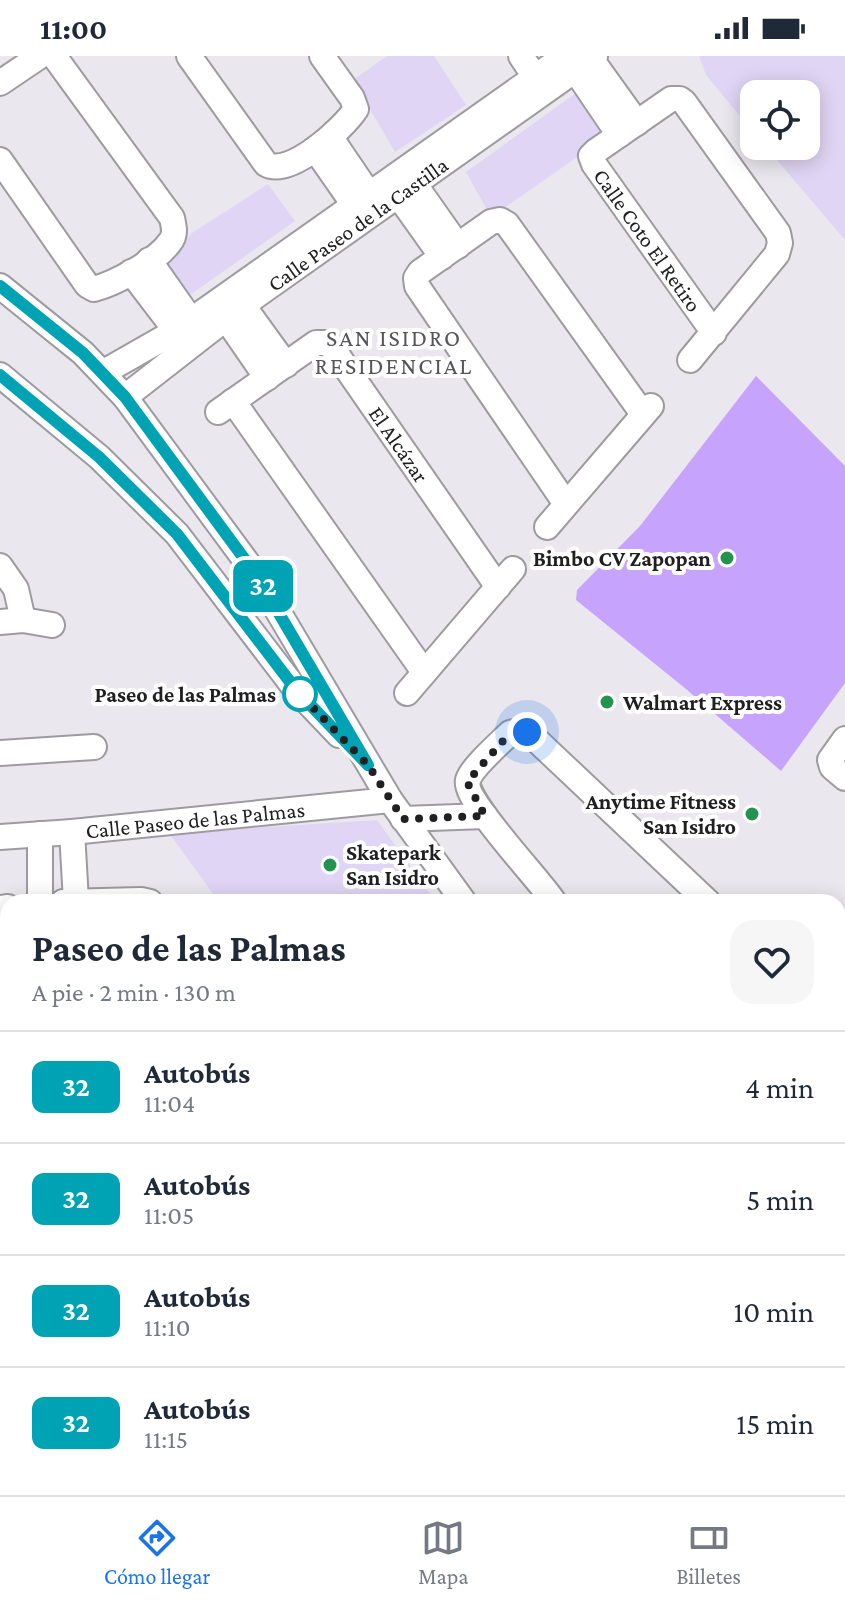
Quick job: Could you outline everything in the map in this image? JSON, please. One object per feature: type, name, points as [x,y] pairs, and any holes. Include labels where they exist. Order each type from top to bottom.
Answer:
[{"type":"street","points":[[0,83],[40,56]]},
{"type":"street","points":[[0,160],[87,285],[94,289],[140,266],[171,242],[175,230],[172,218],[54,56]]},
{"type":"street","points":[[189,56],[266,164],[273,168],[284,167],[323,143],[356,109],[352,98],[322,56]]},
{"type":"street","points":[[521,56],[568,62],[628,129]]},
{"type":"street","name":"Calle Paseo de la Castilla","points":[[104,372],[184,326],[229,305],[388,188],[568,62]]},
{"type":"street","name":"Calle Paseo de la Castilla","points":[[125,397],[229,305],[388,188],[568,62]]},
{"type":"street","name":"Calle Coto El Retiro","points":[[690,360],[714,333],[777,254],[780,243],[778,233],[684,102],[671,99],[591,156],[714,333]]},
{"type":"street","points":[[323,143],[388,188],[450,252]]},
{"type":"street","points":[[547,527],[647,410],[507,224],[500,220],[491,222],[420,272],[416,278],[417,286],[566,504]]},
{"type":"street","points":[[140,266],[184,326]]},
{"type":"street","points":[[0,286],[104,372],[125,397],[257,576],[368,765],[458,894]]},
{"type":"street","points":[[229,305],[276,371]]},
{"type":"street","name":"El Alcázar","points":[[407,693],[506,578],[329,343],[316,343],[226,406],[424,672]]},
{"type":"street","points":[[0,375],[99,457],[177,534],[297,691],[368,765]]},
{"type":"street","points":[[177,534],[207,509]]},
{"type":"street","points":[[0,566],[16,589],[12,621],[52,625]]},
{"type":"street","points":[[548,894],[485,816],[469,788],[470,777],[510,733],[519,730],[527,732],[699,894]]},
{"type":"street","points":[[845,739],[830,760],[832,767],[845,778]]},
{"type":"street","points":[[0,753],[94,747]]},
{"type":"street","name":"Calle Paseo de las Palmas","points":[[0,837],[397,809],[485,816]]},
{"type":"street","points":[[72,832],[76,894]]},
{"type":"street","points":[[40,834],[40,894]]},
{"type":"shaded area","points":[[387,56],[434,56],[466,105],[395,152],[353,80]]},
{"type":"shaded area","points":[[699,56],[845,56],[845,240],[777,160],[820,160],[820,80],[740,80],[740,116],[706,75]]},
{"type":"shaded area","points":[[576,93],[609,135],[491,217],[466,172]]},
{"type":"shaded area","points":[[268,184],[295,221],[187,297],[159,259],[184,243],[192,233]]},
{"type":"shaded area","name":"Skatepark San Isidro","points":[[377,820],[430,894],[213,894],[169,833]]},
{"type":"building","name":"Bimbo CV Zapopan","points":[[756,376],[845,466],[845,683],[781,771],[576,600],[577,590],[640,526]]},
{"type":"bus line","name":"32","points":[[0,286],[83,353],[125,397],[257,576],[368,765],[297,691],[177,534],[99,457],[0,375]]},
{"type":"place","name":"Bimbo CV Zapopan","points":[[727,558]]},
{"type":"place","name":"Paseo de las Palmas","points":[[300,694]]},
{"type":"place","name":"Walmart Express","points":[[607,702]]},
{"type":"place","name":"Anytime Fitness San Isidro","points":[[752,814]]},
{"type":"place","name":"Skatepark San Isidro","points":[[330,865]]},
{"type":"district","name":"SAN ISIDRO RESIDENCIAL","points":[[394,351]]},
{"type":"route","points":[[300,694],[297,691],[368,765],[403,819],[485,816],[467,782],[510,733],[519,730],[527,732]]}]
